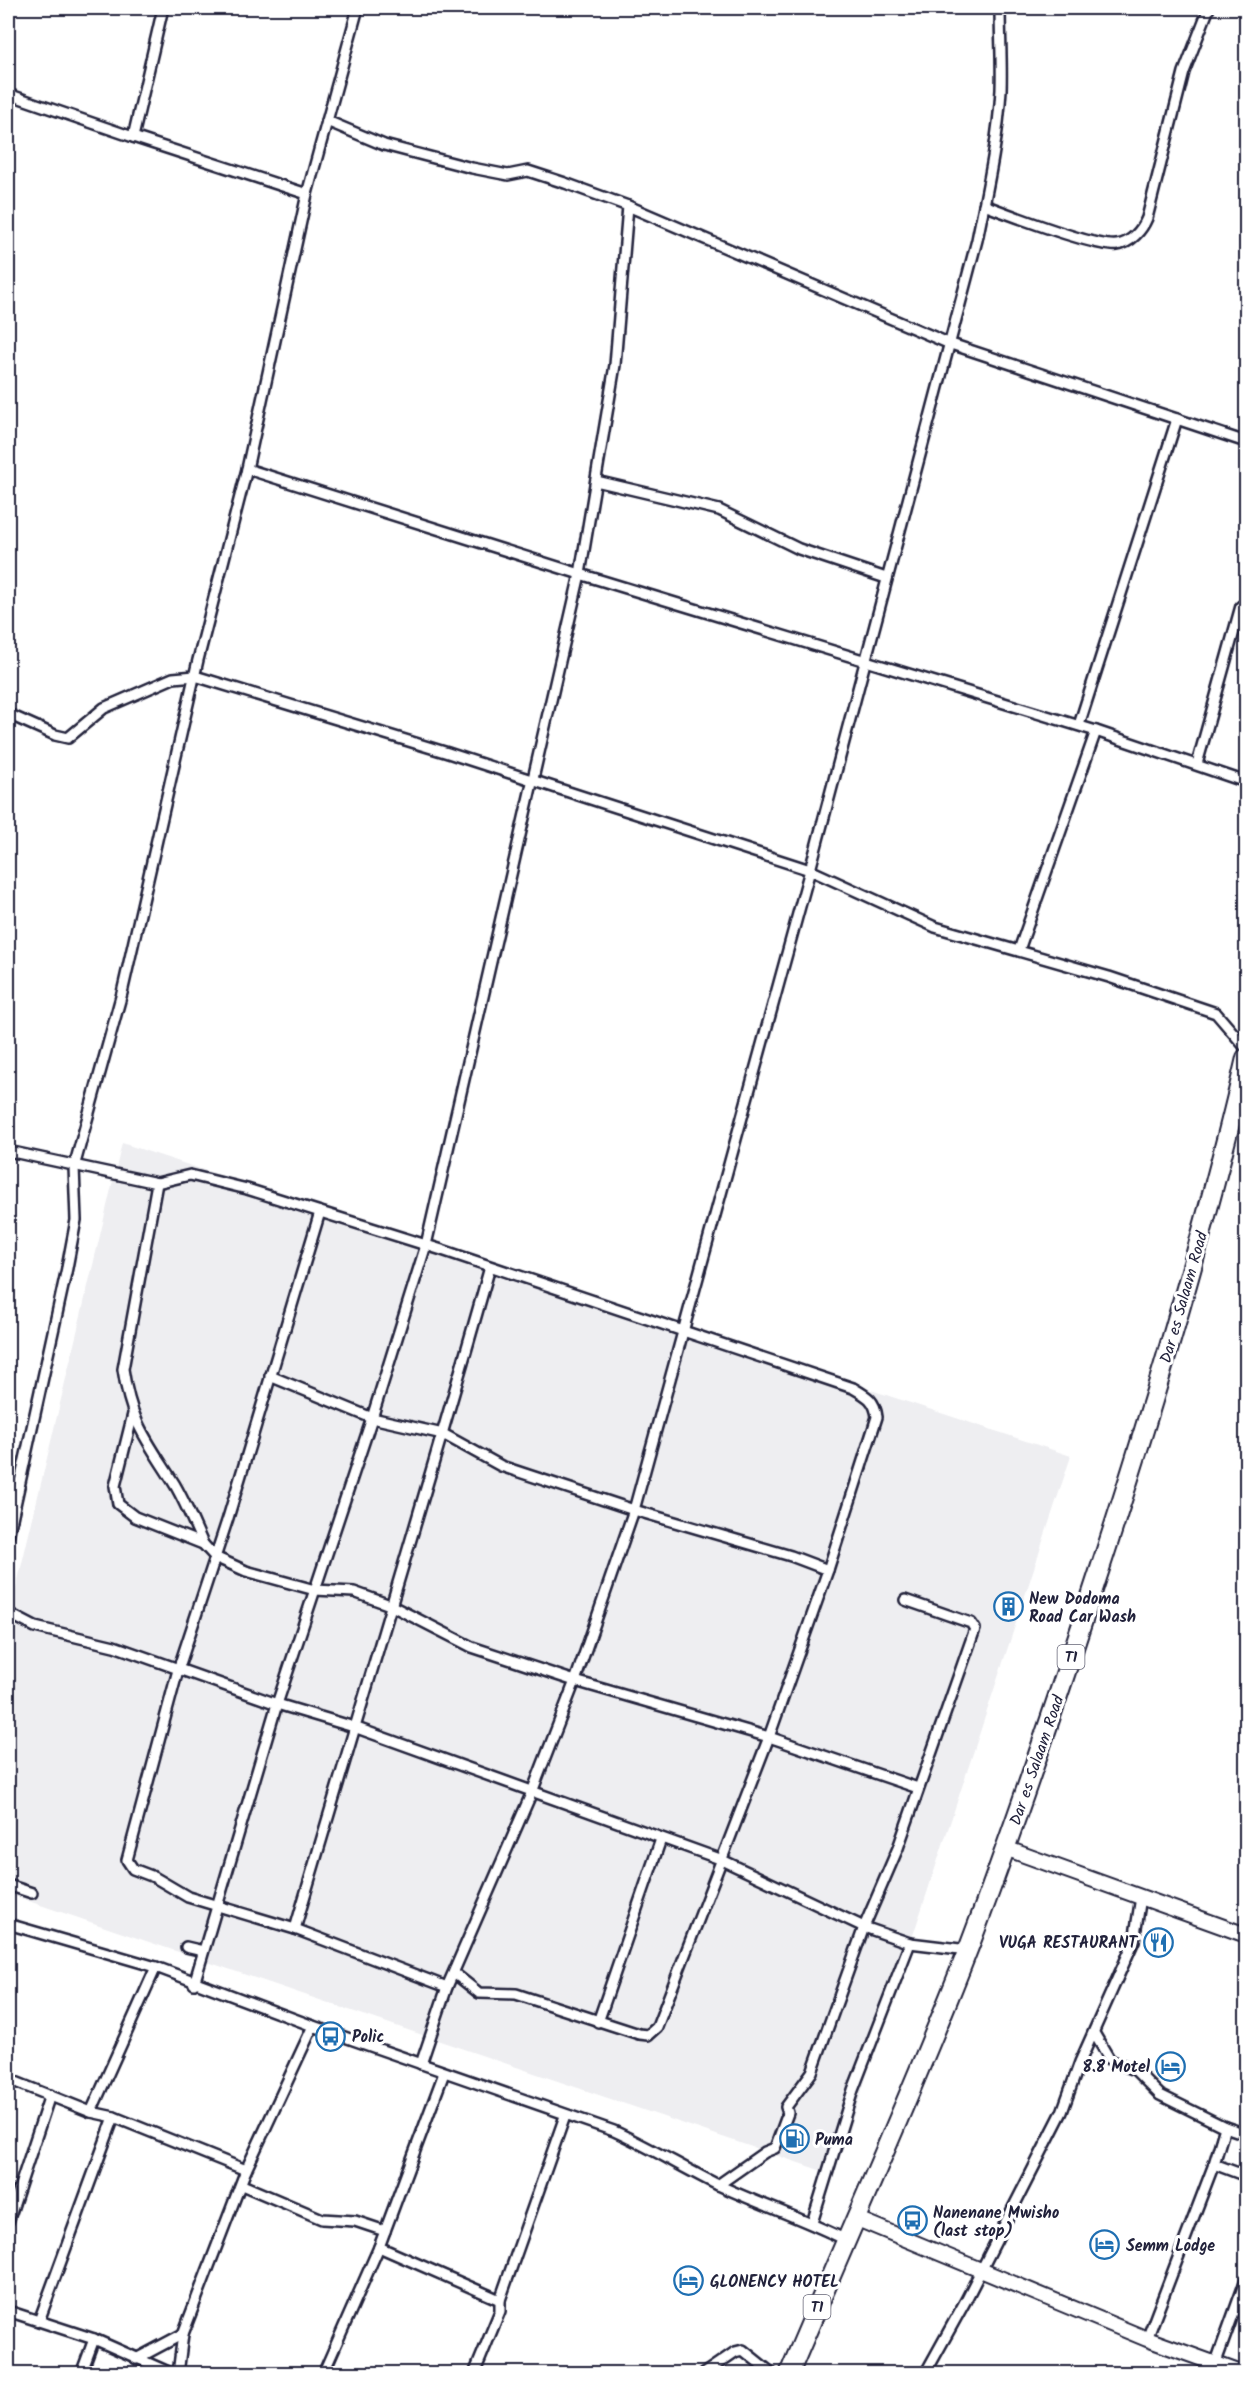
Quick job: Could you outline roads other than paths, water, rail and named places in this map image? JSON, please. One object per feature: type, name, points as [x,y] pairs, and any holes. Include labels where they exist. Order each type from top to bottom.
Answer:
[{"type":"highway","name":"Dar es Salaam Road","points":[[789,2373],[968,1950],[1005,1848],[1069,1663],[1159,1381],[1230,1130],[1246,1058]]},
{"type":"street","points":[[133,138],[163,8]]},
{"type":"street","points":[[8,1537],[76,1220],[74,1167],[109,1047],[195,676],[247,469],[306,194],[358,8]]},
{"type":"street","points":[[422,2064],[447,1988],[532,1792],[575,1681],[634,1510],[810,870],[984,205],[993,160],[1001,89],[1000,8]]},
{"type":"street","points":[[984,205],[1018,218],[1107,245],[1123,244],[1139,232],[1147,218],[1184,72],[1209,8]]},
{"type":"street","points":[[8,93],[133,138],[306,194]]},
{"type":"street","points":[[327,121],[407,151],[508,175],[528,171],[628,206],[948,343],[1246,442]]},
{"type":"street","points":[[194,1984],[219,1906],[277,1704],[372,1418],[426,1245],[530,781],[580,574],[615,365],[628,206]]},
{"type":"street","points":[[1079,725],[1177,419]]},
{"type":"street","points":[[247,469],[580,574],[1079,725],[1246,782]]},
{"type":"street","points":[[596,481],[719,510],[799,549],[886,578]]},
{"type":"street","points":[[1197,764],[1241,606]]},
{"type":"street","points":[[8,714],[55,735],[69,737],[104,708],[173,678],[195,676],[810,870],[935,927],[1109,977],[1216,1013],[1246,1048]]},
{"type":"street","points":[[1019,950],[1096,731]]},
{"type":"street","points":[[8,1151],[157,1183],[190,1175],[320,1212],[426,1245],[853,1388],[869,1396],[875,1405],[877,1417],[828,1570],[769,1737],[657,2027],[648,2035],[639,2034],[516,1994],[479,1993],[454,1973]]},
{"type":"street","points":[[157,1183],[124,1352],[123,1369],[133,1414],[144,1439],[185,1504],[203,1544],[215,1557],[246,1571],[315,1590],[354,1593],[390,1605],[472,1647],[575,1681],[769,1737],[918,1788]]},
{"type":"street","points":[[320,1212],[215,1557],[178,1670],[127,1860],[133,1869],[154,1877],[188,1897],[295,1929],[447,1988]]},
{"type":"street","points":[[295,1929],[443,1434],[490,1267]]},
{"type":"street","points":[[270,1376],[372,1418],[443,1434],[501,1466],[634,1510],[791,1556],[828,1570]]},
{"type":"street","points":[[133,1414],[115,1486],[118,1504],[135,1517],[203,1544]]},
{"type":"street","points":[[718,2185],[765,2152],[775,2148],[788,2113],[786,2107],[812,2072],[864,1927],[898,1848],[975,1626],[905,1600]]},
{"type":"street","points":[[8,1613],[35,1627],[114,1646],[277,1704],[354,1727],[720,1859],[864,1927],[910,1943],[968,1950]]},
{"type":"street","points":[[598,2022],[661,1839]]},
{"type":"street","points":[[1005,1848],[1246,1935]]},
{"type":"street","points":[[8,1885],[32,1893]]},
{"type":"street","points":[[925,2373],[1062,2112],[1134,1941],[1142,1898]]},
{"type":"street","points":[[8,1924],[156,1968],[194,1984],[444,2073],[614,2131],[718,2185],[812,2223],[846,2240]]},
{"type":"street","points":[[812,2223],[853,2090],[910,1943]]},
{"type":"street","points":[[186,1947],[203,1951]]},
{"type":"street","points":[[91,2112],[156,1968]]},
{"type":"street","points":[[178,2373],[183,2334],[246,2170],[312,2026]]},
{"type":"street","points":[[1094,2032],[1110,2060],[1135,2070],[1160,2095],[1225,2127],[1246,2134]]},
{"type":"street","points":[[323,2373],[379,2247],[444,2073]]},
{"type":"street","points":[[8,2079],[91,2112],[114,2117],[246,2170]]},
{"type":"street","points":[[8,2222],[50,2095]]},
{"type":"street","points":[[487,2373],[475,2371],[500,2311],[500,2300],[565,2116]]},
{"type":"street","points":[[39,2321],[114,2117]]},
{"type":"street","points":[[1147,2339],[1214,2164],[1225,2127]]},
{"type":"street","points":[[1214,2164],[1246,2176]]},
{"type":"street","points":[[242,2185],[322,2219],[355,2221],[385,2230]]},
{"type":"street","points":[[855,2218],[980,2272],[1147,2339],[1216,2362],[1240,2373]]},
{"type":"street","points":[[379,2247],[500,2300]]},
{"type":"street","points":[[1216,2362],[1246,2279]]},
{"type":"street","points":[[8,2311],[94,2339],[136,2360],[173,2373]]},
{"type":"street","points":[[136,2360],[183,2334]]},
{"type":"street","points":[[81,2373],[94,2339]]},
{"type":"street","points":[[703,2373],[743,2350],[773,2373]]},
{"type":"place","name":"New Dodoma Road Car Wash","points":[[1008,1607]]},
{"type":"place","name":"VUGA RESTAURANT","points":[[1158,1942]]},
{"type":"place","name":"Polic","points":[[331,2036]]},
{"type":"place","name":"8.8 Motel","points":[[1171,2066]]},
{"type":"place","name":"Puma","points":[[794,2139]]},
{"type":"place","name":"Nanenane Mwisho (last stop)","points":[[912,2221]]},
{"type":"place","name":"Semm Lodge","points":[[1105,2245]]},
{"type":"place","name":"GLONENCY HOTEL","points":[[689,2281]]}]
